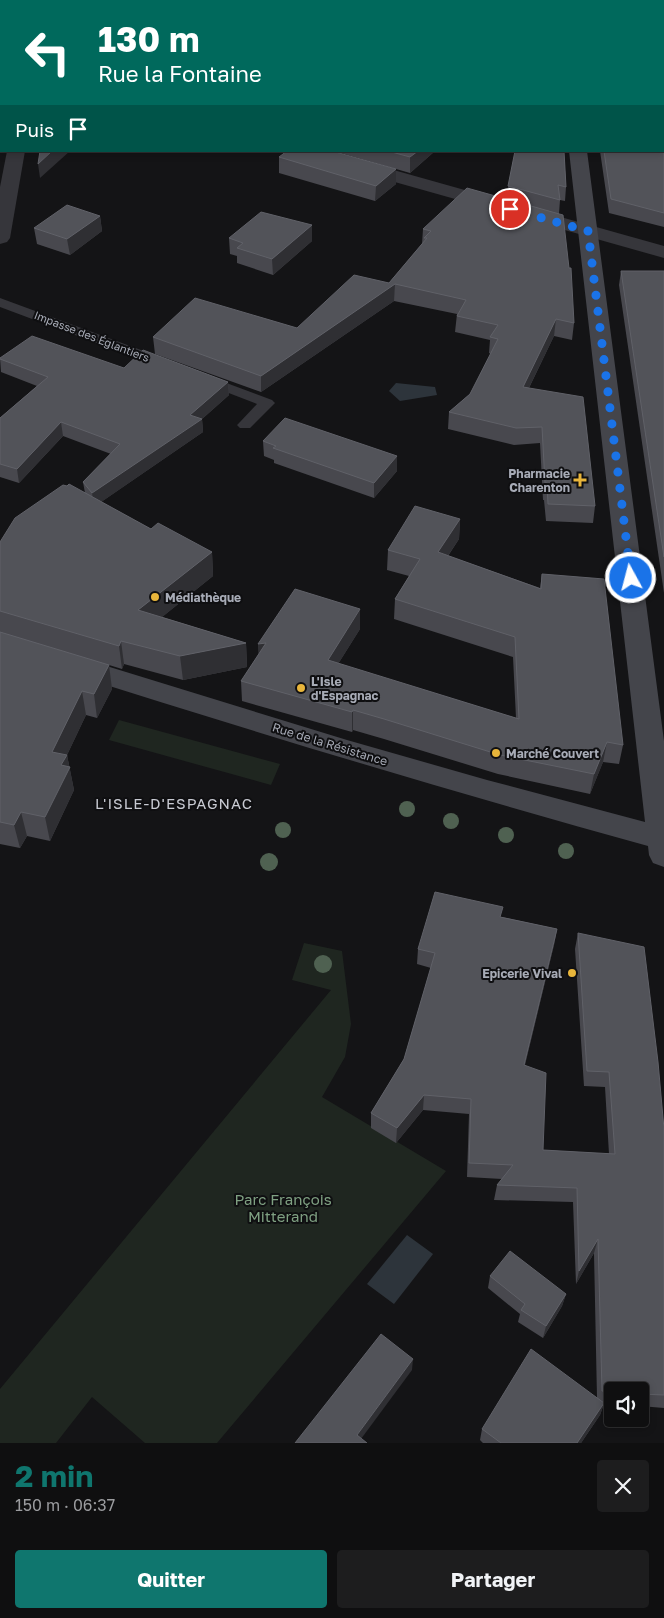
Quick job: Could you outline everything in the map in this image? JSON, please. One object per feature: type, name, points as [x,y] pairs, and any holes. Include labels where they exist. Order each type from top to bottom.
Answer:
[{"type":"main road","points":[[578,152],[663,844]]},
{"type":"main road","name":"Rue de la Résistance","points":[[53,659],[357,753],[663,844]]},
{"type":"street","points":[[0,238],[16,152]]},
{"type":"street","points":[[309,152],[664,252]]},
{"type":"lane","name":"Impasse des Églantiers","points":[[0,302],[174,368]]},
{"type":"lane","points":[[192,374],[266,403],[245,425]]},
{"type":"green space","points":[[119,720],[280,764],[271,785],[109,740]]},
{"type":"green space","name":"Parc François Mitterand","points":[[304,943],[342,951],[351,1024],[345,1057],[322,1097],[446,1171],[217,1443],[145,1443],[92,1397],[56,1443],[0,1443],[0,1389],[331,990],[292,980]]},
{"type":"shaded area","points":[[396,383],[435,387],[437,395],[400,401],[389,391]]},
{"type":"shaded area","points":[[407,1235],[433,1254],[394,1304],[367,1284]]},
{"type":"building","points":[[40,152],[51,152],[38,164]]},
{"type":"building","points":[[286,152],[336,152],[396,169],[376,186],[279,157]]},
{"type":"building","points":[[392,152],[417,152],[410,157]]},
{"type":"building","points":[[515,152],[564,152],[566,187],[558,185],[560,200],[508,186]]},
{"type":"building","points":[[604,152],[664,152],[664,213],[611,199]]},
{"type":"building","points":[[467,188],[563,215],[569,268],[571,268],[574,323],[556,319],[523,387],[583,397],[595,506],[548,504],[542,427],[516,428],[449,412],[470,394],[498,339],[490,337],[498,325],[457,316],[466,300],[395,284],[261,376],[153,337],[195,298],[297,328],[354,275],[389,283],[431,231],[423,229]]},
{"type":"building","points":[[67,205],[100,216],[67,239],[34,228]]},
{"type":"building","points":[[261,212],[312,225],[272,259],[237,248],[243,243],[229,238]]},
{"type":"building","points":[[621,271],[664,271],[664,557]]},
{"type":"building","points":[[32,336],[124,368],[143,350],[228,382],[190,415],[202,419],[92,493],[83,482],[120,444],[61,422],[17,469],[0,464],[0,418],[48,377],[0,358]]},
{"type":"building","points":[[285,418],[397,456],[374,483],[273,448],[276,446],[263,441]]},
{"type":"building","points":[[69,484],[151,529],[158,523],[212,552],[138,610],[246,643],[180,656],[121,641],[119,646],[0,611],[0,542],[15,518],[63,485],[67,486]]},
{"type":"building","points":[[415,506],[460,519],[438,552],[541,589],[542,574],[604,579],[623,745],[607,742],[594,774],[500,755],[353,710],[352,712],[241,681],[266,643],[258,644],[295,589],[360,609],[328,660],[519,719],[515,637],[395,599],[420,559],[388,550]]},
{"type":"building","points":[[0,632],[109,665],[94,694],[82,691],[52,752],[67,755],[61,765],[70,767],[45,817],[21,812],[14,825],[0,822]]},
{"type":"building","points":[[435,892],[503,907],[500,917],[557,929],[524,1065],[546,1073],[543,1150],[615,1154],[609,1072],[587,1071],[578,933],[644,947],[664,1129],[664,1395],[649,1394],[649,1382],[604,1382],[604,1391],[602,1391],[598,1239],[579,1271],[577,1188],[497,1185],[513,1165],[469,1163],[471,1099],[424,1095],[397,1128],[371,1113],[404,1059],[435,953],[418,949]]},
{"type":"building","points":[[510,1251],[566,1294],[546,1326],[521,1310],[525,1304],[490,1276]]},
{"type":"building","points":[[381,1334],[413,1359],[357,1435],[367,1443],[295,1443]]},
{"type":"building","points":[[531,1349],[604,1403],[577,1443],[501,1443],[482,1429]]},
{"type":"place","name":"Pharmacie Charenton","points":[[580,480]]},
{"type":"place","name":"Médiathèque","points":[[155,597]]},
{"type":"place","name":"L'Isle d'Espagnac","points":[[301,688]]},
{"type":"place","name":"Marché Couvert","points":[[496,753]]},
{"type":"place","name":"Epicerie Vival","points":[[572,973]]},
{"type":"district","name":"L'ISLE-D'ESPAGNAC","points":[[174,803]]},
{"type":"route","points":[[510,209],[588,231],[631,578]]}]
